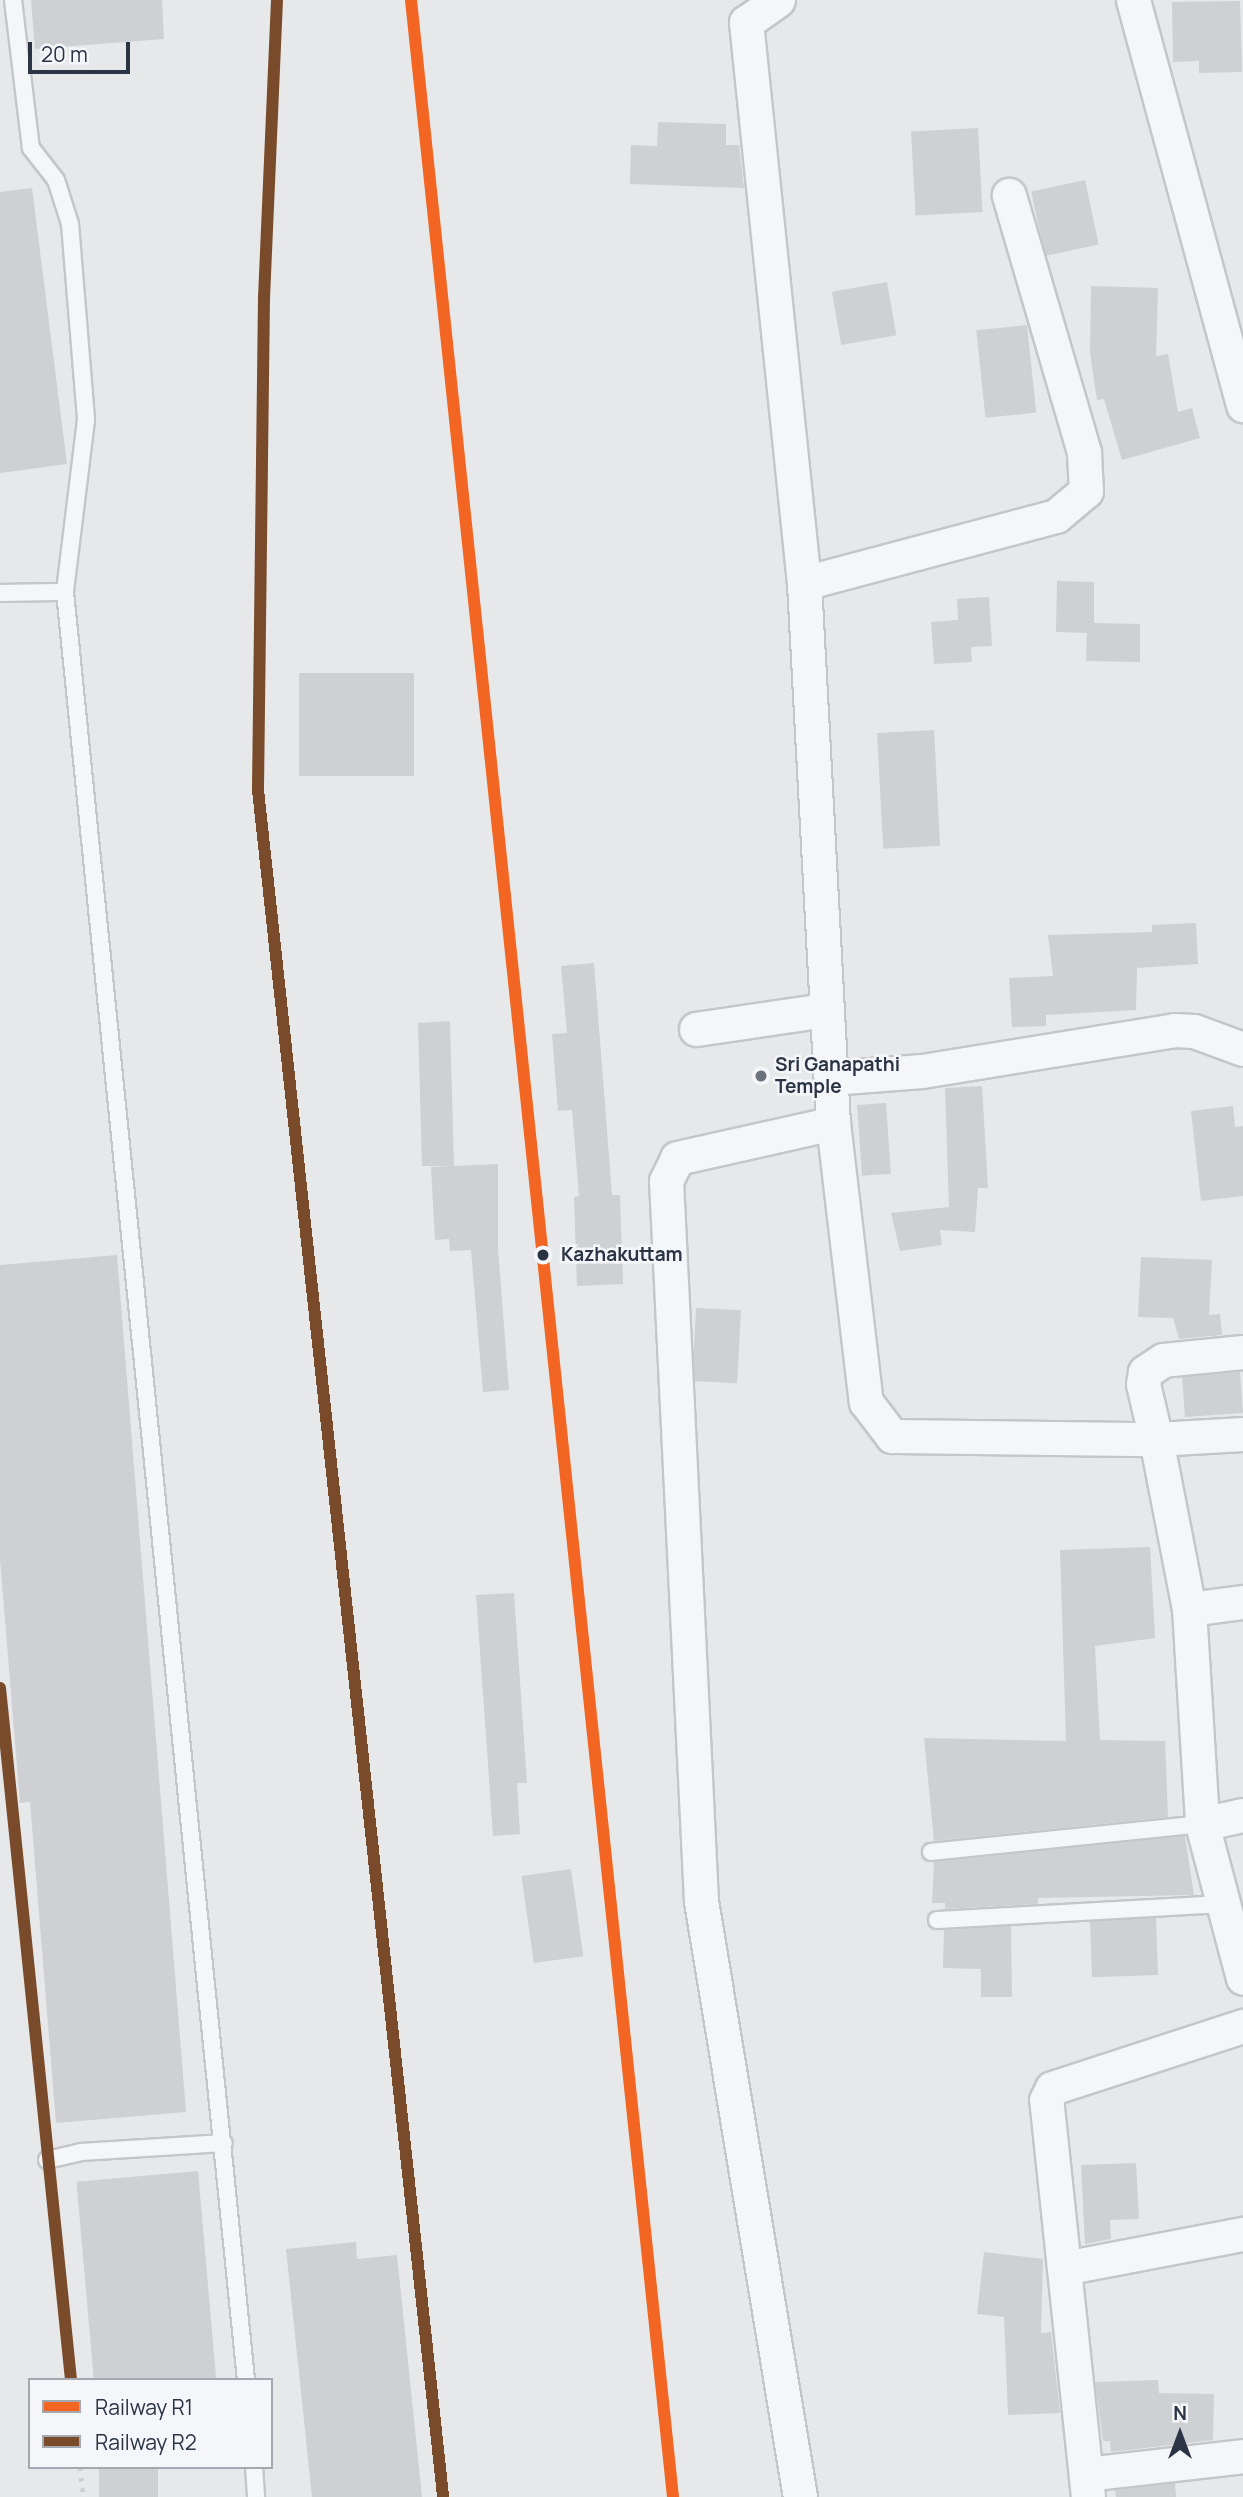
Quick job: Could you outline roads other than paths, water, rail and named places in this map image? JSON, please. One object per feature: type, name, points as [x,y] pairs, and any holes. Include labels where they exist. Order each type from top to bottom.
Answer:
[{"type":"street","points":[[778,0],[745,11],[804,583],[833,1123],[866,1402],[892,1436],[1156,1438],[1243,1434]]},
{"type":"street","points":[[1133,0],[1243,405]]},
{"type":"street","points":[[804,583],[1056,516],[1086,491],[1084,453],[1009,195]]},
{"type":"street","points":[[696,1029],[825,1010]]},
{"type":"street","points":[[831,1079],[922,1071],[1174,1030],[1194,1031],[1243,1049]]},
{"type":"street","points":[[800,2497],[701,1900],[666,1181],[677,1158],[833,1123]]},
{"type":"street","points":[[1241,1964],[1220,1904],[1202,1824],[1189,1609],[1143,1384],[1145,1372],[1163,1360],[1243,1352]]},
{"type":"street","points":[[1189,1609],[1243,1602]]},
{"type":"street","points":[[1202,1824],[1243,1815]]},
{"type":"street","points":[[1243,2026],[1052,2088],[1046,2100],[1087,2486],[1243,2456]]},
{"type":"street","points":[[1064,2268],[1243,2234]]},
{"type":"lane","points":[[13,0],[31,148],[56,180],[70,224],[86,420],[65,592],[246,2378]]},
{"type":"lane","points":[[0,593],[65,592]]},
{"type":"lane","points":[[931,1852],[1202,1824]]},
{"type":"lane","points":[[937,1920],[1220,1904]]},
{"type":"lane","points":[[47,2160],[81,2152],[223,2143]]},
{"type":"lane","points":[[254,2469],[257,2497]]},
{"type":"railway","points":[[277,0],[264,297],[258,790],[443,2497]]},
{"type":"railway","points":[[0,1688],[71,2378]]},
{"type":"railway","points":[[80,2469],[83,2497]]},
{"type":"rail line","name":"R2","points":[[277,0],[264,297],[258,790],[443,2497]]},
{"type":"rail line","name":"R1","points":[[411,0],[673,2497]]},
{"type":"rail line","name":"R2","points":[[0,1688],[71,2378]]},
{"type":"place","name":"Sri Ganapathi Temple","points":[[761,1076]]},
{"type":"place","name":"Kazhakuttam","points":[[543,1255]]}]
